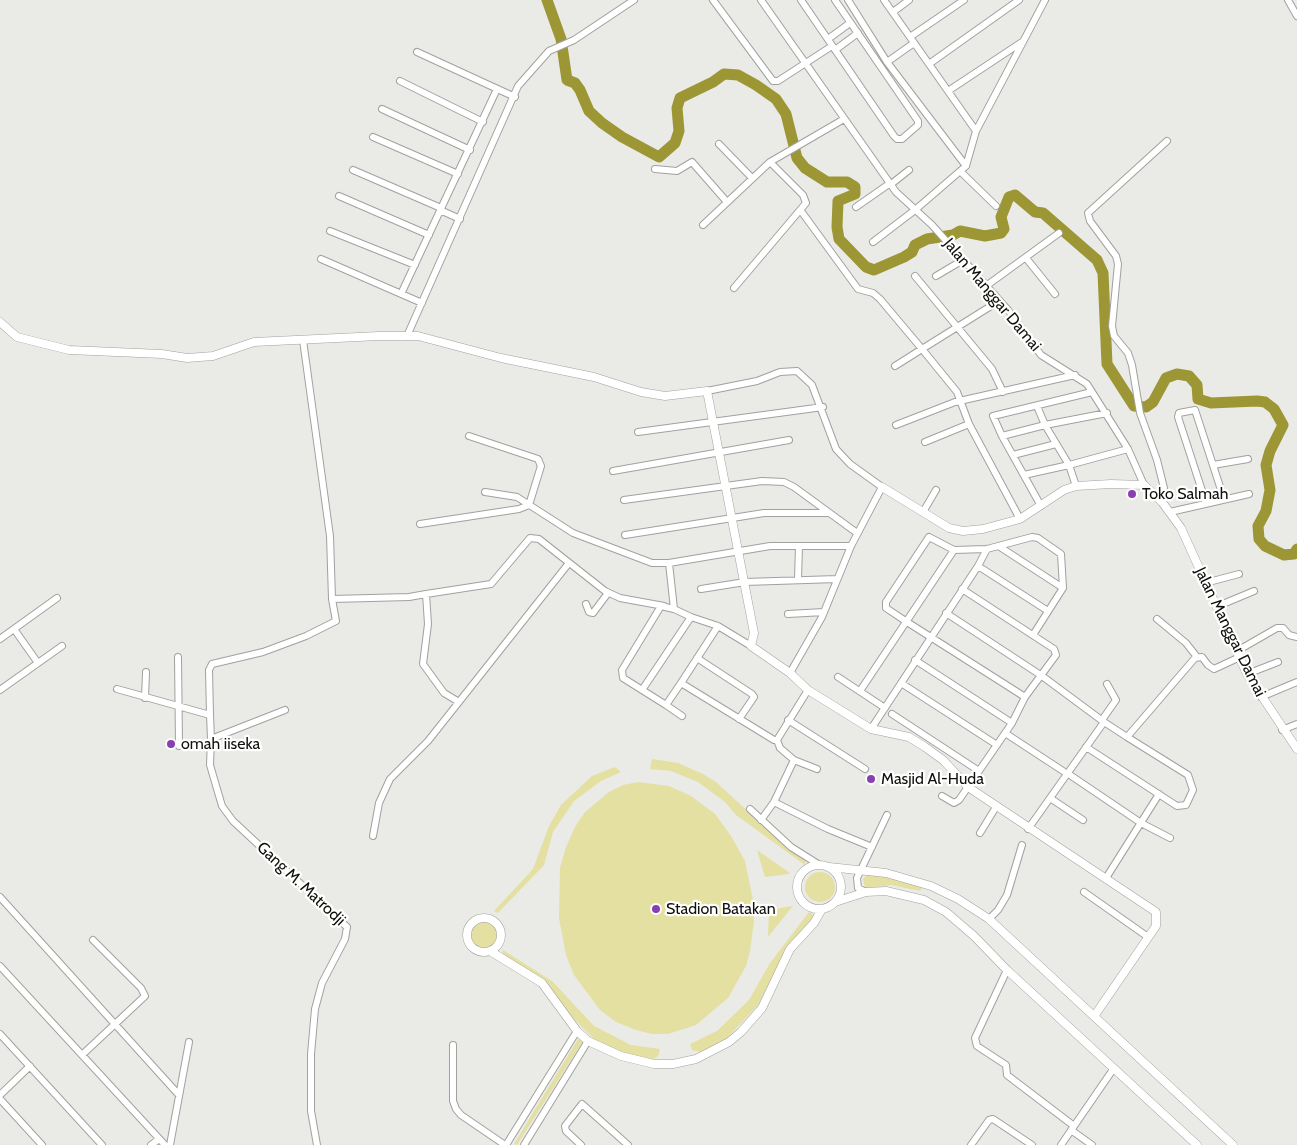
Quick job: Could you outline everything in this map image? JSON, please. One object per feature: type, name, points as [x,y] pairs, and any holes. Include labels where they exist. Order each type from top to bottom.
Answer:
[{"type":"street","points":[[407,336],[518,86],[548,51],[574,40],[634,0]]},
{"type":"street","points":[[713,0],[773,81],[778,81],[804,63],[858,33]]},
{"type":"street","name":"Jalan Manggar Damai","points":[[761,0],[890,184],[949,244],[999,301],[1041,355],[1075,375],[1092,392],[1128,449],[1144,485],[1170,512],[1181,528],[1205,583],[1218,606],[1247,674],[1282,730],[1297,749]]},
{"type":"street","points":[[801,0],[894,136],[897,139],[902,139],[918,125],[918,121],[834,0]]},
{"type":"street","points":[[848,0],[888,62],[966,166]]},
{"type":"street","points":[[884,0],[976,131]]},
{"type":"street","points":[[892,12],[909,0]]},
{"type":"street","points":[[888,62],[912,40],[964,0]]},
{"type":"street","points":[[929,64],[1019,0]]},
{"type":"street","points":[[873,242],[915,210],[966,166],[976,131],[1045,0]]},
{"type":"street","points":[[1288,0],[1297,16]]},
{"type":"street","points":[[828,39],[850,24]]},
{"type":"street","points":[[948,91],[1024,41]]},
{"type":"street","points":[[417,52],[514,96]]},
{"type":"street","points":[[400,82],[483,122]]},
{"type":"street","points":[[401,294],[440,209],[470,150],[497,88]]},
{"type":"street","points":[[382,109],[470,150]]},
{"type":"street","points":[[703,225],[770,162],[844,119]]},
{"type":"street","points":[[373,137],[458,174]]},
{"type":"street","points":[[1156,496],[1164,488],[1157,460],[1140,413],[1132,365],[1128,353],[1114,336],[1112,326],[1118,264],[1116,256],[1090,221],[1088,213],[1167,141]]},
{"type":"street","points":[[719,144],[752,178]]},
{"type":"street","points":[[655,169],[673,172],[692,162],[727,202]]},
{"type":"street","points":[[734,288],[806,203],[805,197],[770,162]]},
{"type":"street","points":[[353,170],[460,219]]},
{"type":"street","points":[[856,207],[909,170]]},
{"type":"street","points":[[960,171],[996,206]]},
{"type":"street","points":[[339,196],[429,235]]},
{"type":"street","points":[[801,211],[858,289],[873,293],[880,299],[957,392],[970,424],[1020,519]]},
{"type":"street","points":[[330,231],[415,265]]},
{"type":"street","points":[[986,286],[1059,234]]},
{"type":"street","points":[[1026,258],[1055,294]]},
{"type":"street","points":[[321,260],[422,302]]},
{"type":"street","points":[[936,276],[963,260]]},
{"type":"street","points":[[915,276],[992,369],[1003,392]]},
{"type":"street","points":[[895,366],[999,301]]},
{"type":"street","points":[[0,322],[17,337],[69,350],[162,354],[187,358],[213,356],[254,342],[407,336],[594,377],[641,392],[666,396],[707,391],[750,382],[789,370],[805,376],[812,385],[822,408],[831,438],[836,448],[850,464],[882,487],[949,528],[963,531],[983,529],[1020,519],[1064,490],[1076,486],[1144,485]]},
{"type":"street","points":[[285,710],[211,739],[209,670],[212,664],[263,652],[306,636],[336,621],[332,599],[330,536],[303,340]]},
{"type":"street","points":[[896,426],[961,400],[1075,375]]},
{"type":"street","points":[[707,391],[745,582],[753,640]]},
{"type":"street","points":[[1041,506],[993,416],[1092,392]]},
{"type":"street","points":[[1036,406],[1045,425],[1069,464],[1076,486]]},
{"type":"street","points":[[638,432],[822,408]]},
{"type":"street","points":[[1206,503],[1178,417],[1179,413],[1195,410],[1224,499]]},
{"type":"street","points":[[1002,436],[1045,425],[1107,413]]},
{"type":"street","points":[[925,442],[970,424]]},
{"type":"street","points":[[468,436],[538,459],[541,466],[529,505]]},
{"type":"street","points":[[613,470],[789,440]]},
{"type":"street","points":[[1013,455],[1056,444]]},
{"type":"street","points":[[1024,475],[1128,449]]},
{"type":"street","points":[[1213,465],[1248,459]]},
{"type":"street","points":[[624,500],[762,481],[784,482],[794,487],[857,533]]},
{"type":"street","points":[[790,673],[824,612],[857,533],[882,487]]},
{"type":"street","points":[[923,512],[936,490]]},
{"type":"street","points":[[485,492],[517,497],[573,533],[652,563],[669,563],[770,546],[851,546]]},
{"type":"street","points":[[1170,512],[1249,494]]},
{"type":"street","points":[[420,524],[519,509],[529,505]]},
{"type":"street","points":[[624,535],[764,513],[829,513]]},
{"type":"street","points":[[1026,697],[886,608],[886,602],[929,537],[954,550],[987,549],[1035,537],[1060,551],[1063,588],[1033,636]]},
{"type":"street","points":[[332,599],[409,597],[491,584],[530,538],[539,539],[608,593],[620,598],[674,609],[690,617],[753,640],[808,690],[871,729],[909,737],[943,760],[968,787],[996,807],[1156,912],[1156,926],[1095,1015]]},
{"type":"street","points":[[798,579],[799,546]]},
{"type":"street","points":[[1000,546],[1063,588]]},
{"type":"street","points":[[871,729],[978,566],[987,549]]},
{"type":"street","points":[[860,691],[908,622],[954,550]]},
{"type":"street","points":[[373,836],[378,803],[390,779],[428,741],[569,563]]},
{"type":"street","points":[[669,563],[674,609]]},
{"type":"street","points":[[978,566],[1048,612]]},
{"type":"street","points":[[1205,583],[1239,574]]},
{"type":"street","points":[[701,589],[745,582],[837,579]]},
{"type":"street","points":[[942,796],[955,803],[968,787],[1012,723],[1026,697],[1056,655],[1056,651],[962,589]]},
{"type":"street","points":[[1218,606],[1254,591]]},
{"type":"street","points":[[586,604],[589,612],[593,613],[608,593]]},
{"type":"street","points":[[426,594],[428,624],[423,664],[444,693],[459,702]]},
{"type":"street","points":[[0,640],[57,598]]},
{"type":"street","points":[[664,606],[622,670],[623,678],[682,716]]},
{"type":"street","points":[[788,614],[824,612]]},
{"type":"street","points":[[946,613],[1042,676],[1101,720],[1188,775],[1193,790],[1186,805],[1182,807],[1159,794],[1086,747]]},
{"type":"street","points":[[642,690],[690,617]]},
{"type":"street","points":[[1157,619],[1174,632],[1197,657],[1202,657],[1214,669],[1277,628],[1283,628],[1291,637],[1297,637]]},
{"type":"street","points":[[666,705],[718,626]]},
{"type":"street","points":[[14,629],[38,663]]},
{"type":"street","points":[[0,690],[62,646]]},
{"type":"street","points":[[178,657],[177,707],[179,746]]},
{"type":"street","points":[[1127,737],[1197,657]]},
{"type":"street","points":[[697,658],[752,694],[754,697],[739,719]]},
{"type":"street","points":[[915,660],[1012,723]]},
{"type":"street","points":[[1247,674],[1278,662]]},
{"type":"street","points":[[145,698],[146,672]]},
{"type":"street","points":[[838,677],[885,708]]},
{"type":"street","points":[[681,682],[765,737],[777,740],[785,753],[794,760],[817,769]]},
{"type":"street","points":[[1261,697],[1297,682]]},
{"type":"street","points":[[901,683],[997,744]]},
{"type":"street","points":[[1028,829],[1050,798],[1065,772],[1086,747],[1101,720],[1116,700],[1107,684]]},
{"type":"street","points":[[117,689],[210,715]]},
{"type":"street","points":[[777,740],[808,690]]},
{"type":"street","points":[[892,714],[979,771]]},
{"type":"street","points":[[788,720],[865,768]]},
{"type":"street","points":[[1282,730],[1297,724]]},
{"type":"street","points":[[1005,733],[1141,823],[1170,838]]},
{"type":"street","name":"Gang M. Matrodji","points":[[211,739],[210,765],[222,806],[228,815],[348,927],[345,939],[322,983],[315,1009],[311,1054],[311,1111],[317,1145]]},
{"type":"street","points":[[761,820],[774,802],[794,760]]},
{"type":"street","points":[[1106,878],[1159,794]]},
{"type":"street","points":[[1050,798],[1083,820]]},
{"type":"street","points":[[774,802],[820,826],[872,847]]},
{"type":"street","points":[[980,833],[996,807]]},
{"type":"street","points":[[750,809],[791,847],[818,864],[829,867],[886,873],[931,886],[989,919],[1095,1015],[1233,1145]]},
{"type":"street","points":[[866,892],[858,888],[857,878],[887,815]]},
{"type":"street","points":[[989,919],[998,910],[1007,895],[1022,845]]},
{"type":"street","points":[[818,864],[805,868],[800,874],[796,886],[799,898],[803,904],[816,909],[822,909],[835,902],[866,892],[886,891],[924,900],[946,912],[1197,1145]]},
{"type":"street","points":[[829,867],[840,879],[841,888],[835,902]]},
{"type":"street","points":[[924,900],[931,886]]},
{"type":"street","points":[[1084,892],[1148,937]]},
{"type":"street","points":[[0,897],[179,1095]]},
{"type":"street","points":[[946,912],[955,898]]},
{"type":"street","points":[[490,951],[499,944],[500,929],[493,921],[480,919],[469,928],[468,938],[475,949],[490,951],[542,983],[577,1031],[588,1041],[621,1056],[654,1064],[673,1064],[696,1059],[714,1051],[741,1032],[762,1008],[790,950],[814,923],[822,909]]},
{"type":"street","points":[[83,1054],[141,1002],[145,996],[145,992],[93,940]]},
{"type":"street","points":[[0,966],[83,1054],[158,1140],[165,1145]]},
{"type":"street","points":[[1008,970],[974,1038],[977,1046],[1006,1065],[1007,1075],[1092,1145]]},
{"type":"street","points":[[453,1045],[453,1101],[456,1109],[461,1116],[506,1145],[577,1031]]},
{"type":"street","points":[[0,1034],[102,1145]]},
{"type":"street","points":[[524,1145],[588,1041]]},
{"type":"street","points":[[170,1145],[189,1042]]},
{"type":"street","points":[[0,1095],[30,1066]]},
{"type":"street","points":[[1060,1145],[1114,1068]]},
{"type":"street","points":[[0,1100],[42,1145]]},
{"type":"street","points":[[581,1145],[566,1131],[565,1126],[582,1104],[628,1145]]},
{"type":"street","points":[[971,1145],[989,1120],[994,1120],[1032,1145]]},
{"type":"street","points":[[151,1145],[158,1140]]},
{"type":"shaded area","points":[[652,759],[678,763],[716,782],[781,842],[806,858],[805,865],[736,815],[725,802],[698,782],[671,771],[650,769]]},
{"type":"shaded area","points":[[615,767],[621,772],[601,781],[574,801],[553,832],[544,865],[498,913],[494,911],[533,869],[549,826],[561,805],[592,776]]},
{"type":"shaded area","name":"Stadion Batakan","points":[[638,782],[669,786],[691,796],[715,814],[731,836],[745,861],[753,900],[754,921],[750,951],[746,966],[728,998],[696,1025],[668,1034],[652,1034],[636,1030],[616,1022],[600,1010],[574,975],[566,955],[559,918],[560,868],[566,847],[575,827],[585,812],[609,792],[623,785]]},
{"type":"shaded area","points":[[757,850],[790,873],[765,877]]},
{"type":"shaded area","points":[[820,872],[826,873],[834,881],[834,893],[826,901],[820,902],[814,901],[806,893],[805,887],[806,881],[814,873]]},
{"type":"shaded area","points":[[868,874],[923,887],[920,891],[891,885],[868,888],[865,887],[863,879]]},
{"type":"shaded area","points":[[792,907],[768,937],[769,910]]},
{"type":"shaded area","points":[[809,912],[815,915],[789,946],[758,1005],[726,1039],[700,1052],[692,1050],[690,1044],[717,1031],[749,1000],[770,963]]},
{"type":"shaded area","points":[[484,920],[490,921],[498,929],[498,941],[490,949],[484,950],[478,949],[470,941],[469,935],[470,929],[478,921]]},
{"type":"shaded area","points":[[503,950],[552,981],[594,1026],[631,1045],[660,1049],[658,1056],[652,1060],[622,1053],[594,1039],[571,1016],[548,983],[502,955]]},
{"type":"shaded area","points":[[578,1039],[583,1041],[517,1145],[514,1144]]},
{"type":"waterway","points":[[547,0],[561,39],[567,80],[575,83],[580,90],[589,111],[622,137],[659,157],[675,143],[679,131],[677,108],[680,98],[713,82],[724,74],[738,75],[776,99],[786,114],[797,158],[805,168],[827,182],[847,182],[855,187],[855,194],[838,201],[837,227],[839,239],[866,267],[874,270],[904,257],[912,252],[915,245],[927,239],[953,235],[960,231],[985,236],[1001,233],[1004,229],[1001,217],[1009,197],[1015,195],[1035,212],[1043,213],[1097,260],[1103,273],[1107,364],[1134,406],[1146,407],[1153,402],[1166,378],[1177,374],[1189,376],[1197,385],[1198,399],[1211,403],[1265,402],[1274,409],[1283,425],[1270,451],[1266,465],[1270,490],[1266,511],[1258,526],[1259,539],[1265,546],[1284,555],[1294,554],[1297,549]]},
{"type":"place","name":"Toko Salmah","points":[[1132,494]]},
{"type":"place","name":"omah iiseka","points":[[171,744]]},
{"type":"place","name":"Masjid Al-Huda","points":[[871,779]]},
{"type":"place","name":"Stadion Batakan","points":[[656,909]]}]
